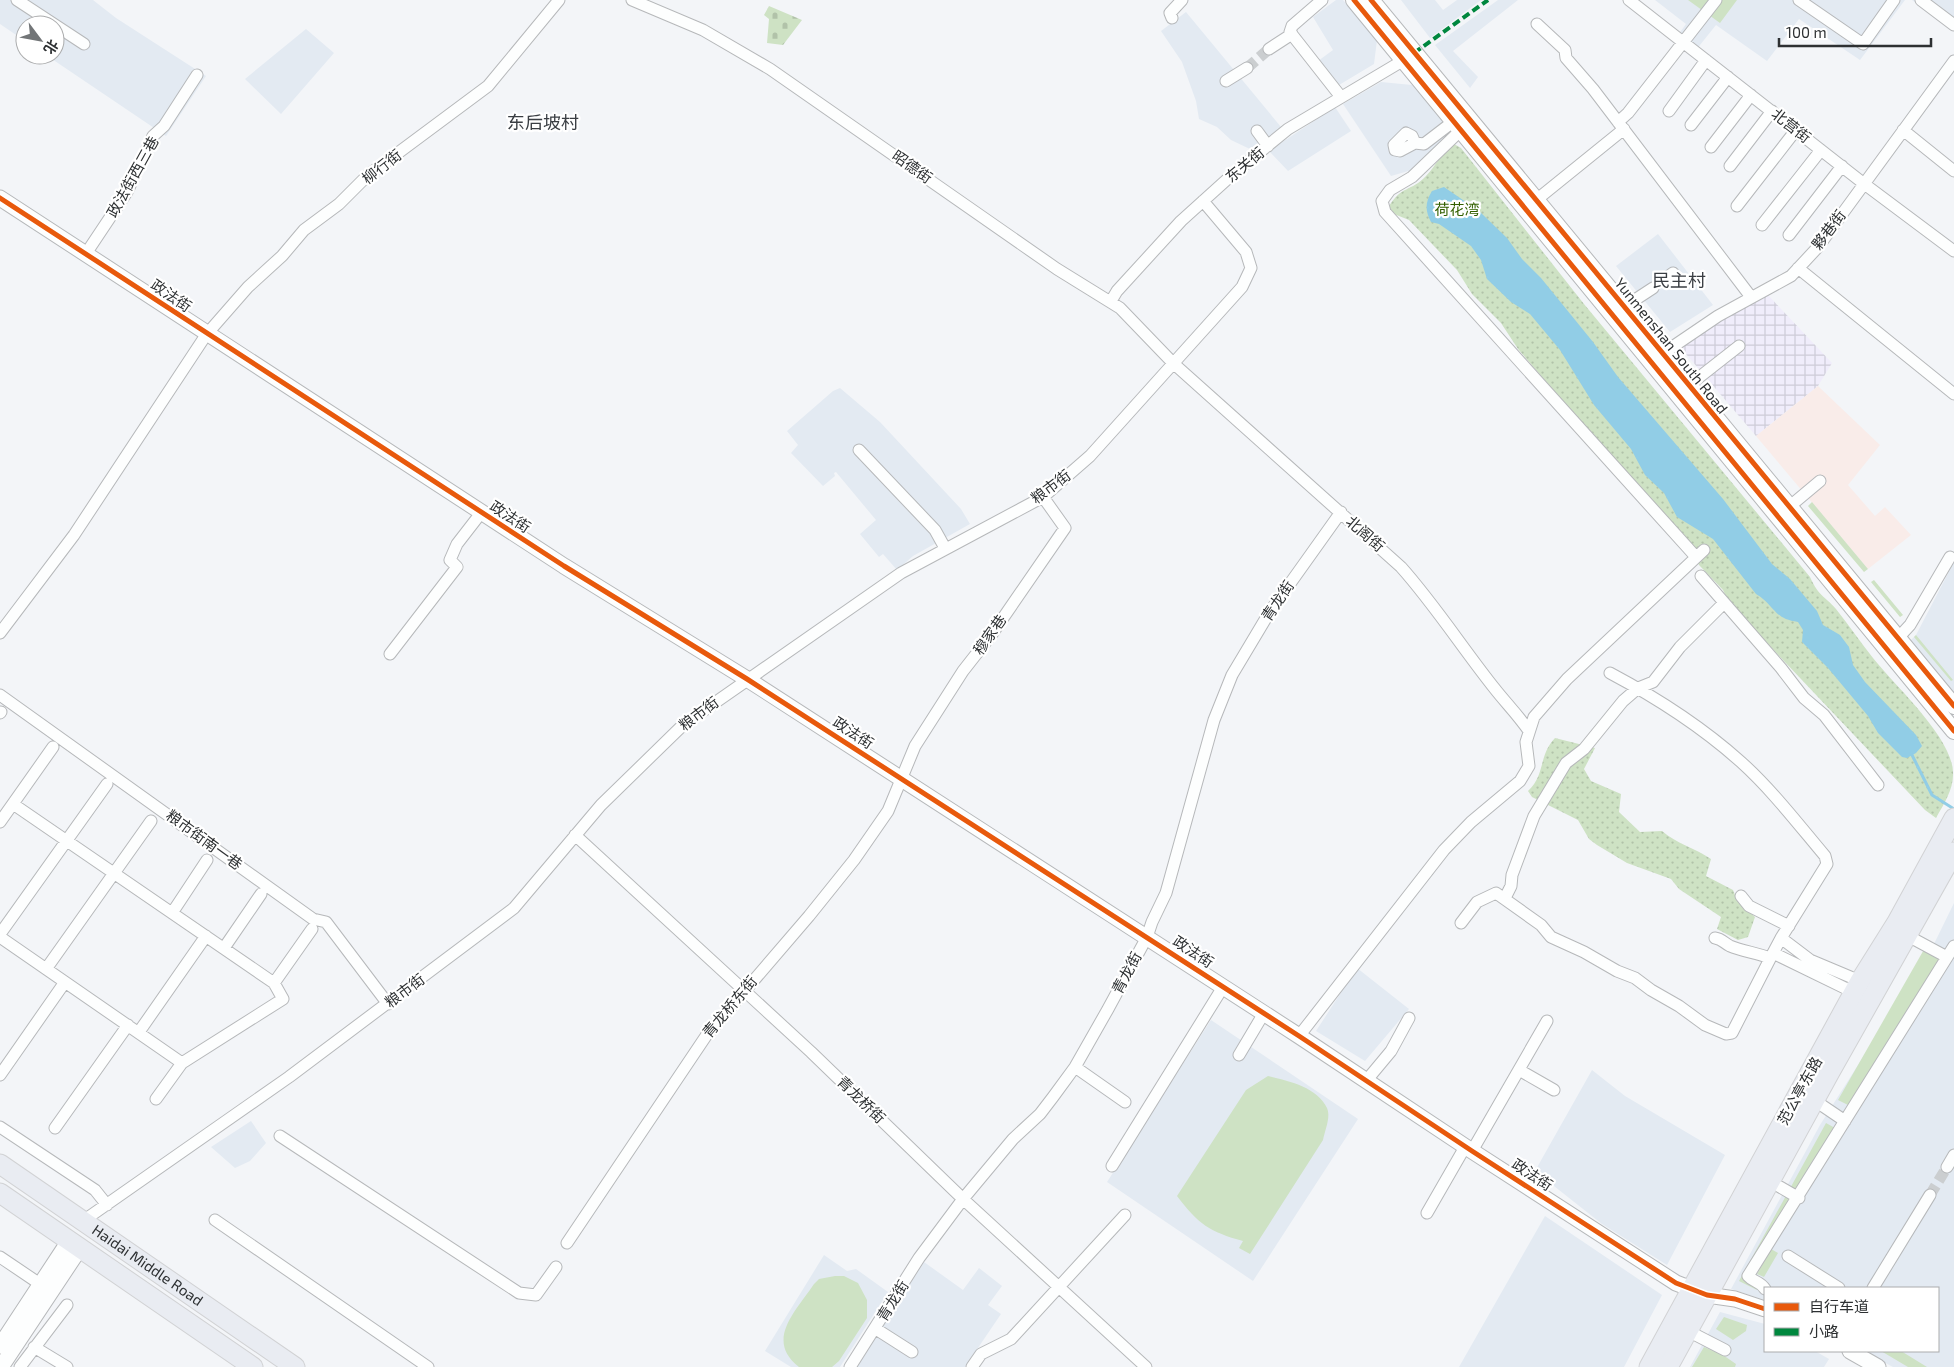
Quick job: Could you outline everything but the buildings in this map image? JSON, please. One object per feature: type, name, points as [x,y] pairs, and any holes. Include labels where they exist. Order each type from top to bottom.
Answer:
[{"type":"main road","name":"Yunmenshan South Road","points":[[1354,0],[1784,511],[1898,638],[1954,706]]},
{"type":"main road","name":"Yunmenshan South Road","points":[[1371,0],[1688,386],[1954,731]]},
{"type":"main road","name":"范公亭东路","points":[[1649,1367],[1699,1293],[1814,1100],[1905,929],[1954,818]]},
{"type":"main road","name":"范公亭东路","points":[[1668,1367],[1688,1331],[1699,1293],[1856,987],[1905,929],[1954,852]]},
{"type":"main road","name":"Haidai Middle Road","points":[[0,1164],[289,1365]]},
{"type":"main road","name":"Haidai Middle Road","points":[[0,1193],[253,1367]]},
{"type":"street","points":[[17,0],[84,44]]},
{"type":"street","name":"柳行街","points":[[0,633],[74,535],[206,335],[248,286],[282,256],[304,230],[339,204],[367,176],[488,86],[559,0]]},
{"type":"street","name":"昭德街","points":[[632,0],[702,30],[770,69],[1057,270],[1111,301],[1174,363]]},
{"type":"street","points":[[1172,18],[1170,13],[1182,0]]},
{"type":"street","points":[[1322,0],[1292,26],[1292,34],[1341,97]]},
{"type":"street","name":"北营街","points":[[1629,0],[1863,183],[1954,251]]},
{"type":"street","points":[[1536,201],[1621,126],[1628,113],[1716,0]]},
{"type":"street","points":[[1798,0],[1863,44],[1894,0]]},
{"type":"street","points":[[1921,0],[1954,25]]},
{"type":"street","points":[[1537,24],[1565,50],[1566,58],[1621,126],[1751,297]]},
{"type":"street","points":[[1269,49],[1292,34]]},
{"type":"street","name":"东关街","points":[[1111,301],[1117,290],[1181,221],[1288,129],[1404,60]]},
{"type":"street","points":[[1669,111],[1706,60]]},
{"type":"street","name":"夥巷街","points":[[1662,354],[1718,316],[1791,276],[1818,247],[1954,61]]},
{"type":"street","points":[[1226,81],[1247,68]]},
{"type":"street","name":"政法街西三巷","points":[[85,255],[127,192],[153,136],[164,126],[197,75]]},
{"type":"street","points":[[1691,125],[1728,77]]},
{"type":"street","points":[[1711,147],[1751,95]]},
{"type":"street","points":[[1730,166],[1772,111]]},
{"type":"street","points":[[1415,143],[1424,144],[1458,125]]},
{"type":"street","points":[[1300,1036],[1444,850],[1471,822],[1520,781],[1529,766],[1526,742],[1534,717],[1567,679],[1700,554],[1385,212],[1382,201],[1390,190],[1412,177],[1458,125]]},
{"type":"street","points":[[1737,206],[1796,130]]},
{"type":"street","points":[[1903,130],[1954,172]]},
{"type":"street","points":[[1257,131],[1268,146]]},
{"type":"street","points":[[1762,226],[1821,150]]},
{"type":"street","points":[[1789,235],[1842,166]]},
{"type":"street","name":"政法街","points":[[0,198],[206,335],[1223,986],[1468,1149],[1680,1285],[1699,1293]]},
{"type":"street","name":"粮市街","points":[[83,1221],[289,1077],[514,908],[575,835],[636,770],[683,725],[746,679],[902,573],[1043,497],[1090,456],[1242,287],[1251,268],[1246,252],[1203,201]]},
{"type":"street","points":[[1798,268],[1954,394]]},
{"type":"street","points":[[1624,307],[1653,288]]},
{"type":"street","points":[[1688,386],[1739,346]]},
{"type":"street","name":"北阁街","points":[[1174,363],[1385,551],[1425,593],[1496,690],[1516,712],[1529,731]]},
{"type":"street","points":[[858,450],[935,530],[946,548]]},
{"type":"street","points":[[1784,511],[1820,481]]},
{"type":"street","name":"穆家巷","points":[[901,779],[915,746],[963,671],[992,634],[1065,528],[1043,497]]},
{"type":"street","points":[[390,654],[457,567],[450,560],[457,544],[481,512]]},
{"type":"street","name":"青龙街","points":[[850,1367],[876,1329],[919,1258],[963,1199],[1013,1139],[1040,1114],[1074,1067],[1147,937],[1166,894],[1214,720],[1232,675],[1268,613],[1341,512]]},
{"type":"street","points":[[1898,638],[1910,626],[1950,557]]},
{"type":"street","points":[[1701,576],[1781,668],[1804,698],[1824,715],[1878,785]]},
{"type":"street","points":[[1505,898],[1511,886],[1512,875],[1534,816],[1566,763],[1584,749],[1623,701],[1638,688],[1653,682],[1680,647],[1724,602]]},
{"type":"street","points":[[1461,923],[1478,902],[1496,892],[1541,925],[1551,937],[1584,952],[1617,971],[1635,978],[1705,1025],[1726,1034],[1732,1033],[1781,938],[1827,864],[1825,856],[1789,812],[1741,762],[1682,716],[1610,673]]},
{"type":"street","name":"粮市街南一巷","points":[[0,695],[313,919],[326,922],[388,1004]]},
{"type":"street","points":[[0,822],[53,747]]},
{"type":"street","name":"青龙桥东街","points":[[567,1243],[681,1070],[744,989],[809,916],[854,860],[888,811],[901,779]]},
{"type":"street","points":[[107,784],[0,935],[182,1063]]},
{"type":"street","points":[[13,804],[274,983],[283,999],[182,1063],[156,1099]]},
{"type":"street","points":[[46,969],[151,821]]},
{"type":"street","name":"青龙桥街","points":[[575,835],[744,989],[963,1199],[1146,1367]]},
{"type":"street","points":[[172,913],[207,860]]},
{"type":"street","points":[[224,948],[261,894]]},
{"type":"street","points":[[1741,896],[1749,906],[1789,926]]},
{"type":"street","points":[[274,983],[312,929]]},
{"type":"street","points":[[1905,929],[1947,957]]},
{"type":"street","points":[[141,1029],[206,936]]},
{"type":"street","points":[[1715,938],[1730,946],[1772,956],[1856,987]]},
{"type":"street","points":[[1781,938],[1810,960],[1856,987]]},
{"type":"street","points":[[1764,1287],[1762,1284],[1751,1280],[1748,1276],[1799,1198],[1845,1120],[1954,946]]},
{"type":"street","points":[[0,1075],[66,982]]},
{"type":"street","points":[[1112,1166],[1223,986]]},
{"type":"street","points":[[1239,1055],[1264,1013]]},
{"type":"street","points":[[1366,1080],[1391,1051],[1409,1018]]},
{"type":"street","points":[[1427,1213],[1519,1070],[1547,1021]]},
{"type":"street","points":[[55,1128],[128,1025]]},
{"type":"street","points":[[1074,1067],[1125,1102]]},
{"type":"street","points":[[1519,1070],[1554,1090]]},
{"type":"street","points":[[1814,1100],[1845,1120]]},
{"type":"street","points":[[0,1127],[96,1190],[106,1205]]},
{"type":"street","points":[[280,1136],[519,1293],[536,1295],[556,1266]]},
{"type":"street","points":[[1947,1167],[1954,1156]]},
{"type":"street","points":[[1780,1186],[1799,1198]]},
{"type":"street","points":[[1874,1287],[1930,1195]]},
{"type":"street","points":[[972,1367],[981,1354],[1011,1339],[1125,1215]]},
{"type":"street","points":[[215,1220],[428,1367]]},
{"type":"street","points":[[0,1346],[40,1284],[75,1245]]},
{"type":"street","points":[[1,1367],[75,1245]]},
{"type":"street","points":[[1788,1256],[1837,1287]]},
{"type":"street","points":[[0,1257],[40,1284]]},
{"type":"street","points":[[1699,1293],[1735,1298],[1764,1309]]},
{"type":"street","points":[[20,1367],[34,1346],[67,1305]]},
{"type":"street","points":[[876,1329],[912,1352]]},
{"type":"street","points":[[1688,1331],[1725,1350]]},
{"type":"street","points":[[34,1346],[67,1367]]},
{"type":"street","points":[[1852,1352],[1878,1367]]},
{"type":"shaded area","points":[[0,0],[93,0],[116,18],[206,76],[166,136],[61,65],[65,65],[65,15],[15,15],[15,34],[0,24]]},
{"type":"shaded area","points":[[1336,0],[1343,0],[1377,40],[1374,64],[1339,85],[1318,61],[1333,50],[1313,17]]},
{"type":"shaded area","points":[[1401,0],[1435,0],[1443,10],[1457,0],[1481,0],[1430,38]]},
{"type":"shaded area","points":[[1498,0],[1518,0],[1453,51],[1478,77],[1470,88],[1435,45]]},
{"type":"shaded area","points":[[1655,0],[1905,0],[1860,60],[1799,19],[1767,61],[1716,25],[1696,50],[1678,35],[1686,24]]},
{"type":"shaded area","points":[[1912,0],[1954,0],[1954,31]]},
{"type":"shaded area","points":[[1186,12],[1281,127],[1252,150],[1231,140],[1217,127],[1199,119],[1196,101],[1182,62],[1161,31]]},
{"type":"shaded area","points":[[306,29],[334,53],[281,114],[245,79]]},
{"type":"shaded area","points":[[1381,82],[1412,85],[1445,123],[1450,134],[1412,170],[1391,176],[1343,104]]},
{"type":"shaded area","points":[[1335,107],[1351,131],[1288,171],[1269,151]]},
{"type":"shaded area","points":[[1658,234],[1713,305],[1670,332],[1616,266]]},
{"type":"shaded area","points":[[1767,294],[1832,363],[1818,386],[1756,436],[1680,347],[1706,326]]},
{"type":"shaded area","points":[[1818,386],[1880,445],[1848,485],[1875,516],[1885,507],[1911,535],[1868,569],[1756,436]]},
{"type":"shaded area","points":[[840,388],[880,422],[961,509],[970,524],[913,556],[897,570],[883,554],[879,557],[860,534],[876,520],[836,472],[834,473],[835,476],[823,486],[791,453],[798,445],[787,431],[833,391]]},
{"type":"shaded area","points":[[1954,562],[1954,694],[1910,641],[1916,635]]},
{"type":"shaded area","points":[[1954,903],[1954,1367],[1893,1367],[1865,1352],[1939,1352],[1939,1287],[1764,1287],[1764,1300],[1731,1289],[1820,1125],[1932,948]]},
{"type":"shaded area","points":[[1357,968],[1409,1009],[1365,1061],[1316,1031]]},
{"type":"shaded area","points":[[1211,1020],[1358,1119],[1253,1281],[1107,1182]]},
{"type":"shaded area","points":[[1592,1070],[1625,1096],[1725,1155],[1667,1265],[1602,1224],[1535,1171]]},
{"type":"shaded area","points":[[251,1121],[266,1143],[250,1161],[235,1168],[211,1147]]},
{"type":"shaded area","points":[[1545,1216],[1662,1295],[1624,1367],[1459,1367]]},
{"type":"shaded area","points":[[824,1255],[847,1271],[856,1269],[888,1292],[840,1367],[791,1367],[765,1351]]},
{"type":"shaded area","points":[[924,1262],[963,1290],[979,1268],[1002,1286],[988,1305],[1001,1314],[965,1367],[857,1367]]},
{"type":"shaded area","points":[[1720,1312],[1764,1324],[1764,1352],[1817,1352],[1829,1359],[1824,1367],[1690,1367]]},
{"type":"green space","points":[[1688,0],[1737,0],[1720,23]]},
{"type":"green space","points":[[769,6],[802,20],[783,45],[767,43],[769,19],[764,15]]},
{"type":"green space","name":"荷花湾","points":[[1454,144],[1461,148],[1584,304],[1810,577],[1819,592],[1836,609],[1873,658],[1933,728],[1950,758],[1953,772],[1950,790],[1936,818],[1925,810],[1729,603],[1723,590],[1699,565],[1696,557],[1518,349],[1501,323],[1472,294],[1457,270],[1409,220],[1394,214],[1388,208],[1397,196],[1421,181]]},
{"type":"green space","points":[[1812,502],[1868,569],[1864,572],[1808,506]]},
{"type":"green space","points":[[1874,580],[1903,615],[1900,617],[1871,582]]},
{"type":"green space","points":[[1916,635],[1953,680],[1951,681],[1914,637]]},
{"type":"green space","points":[[1555,738],[1595,748],[1584,769],[1591,781],[1621,794],[1619,812],[1640,832],[1662,831],[1711,859],[1706,876],[1733,890],[1737,900],[1755,917],[1748,937],[1738,940],[1717,929],[1721,917],[1679,889],[1671,879],[1627,863],[1589,839],[1578,820],[1532,797],[1528,791],[1534,785],[1546,751]]},
{"type":"green space","points":[[1926,946],[1941,956],[1850,1106],[1838,1100]]},
{"type":"green space","points":[[1268,1076],[1302,1086],[1317,1095],[1327,1108],[1328,1119],[1323,1140],[1250,1254],[1239,1248],[1243,1241],[1206,1226],[1192,1214],[1177,1196],[1246,1090]]},
{"type":"green space","points":[[1826,1123],[1835,1128],[1745,1279],[1755,1284],[1757,1290],[1739,1281]]},
{"type":"green space","points":[[1771,1249],[1778,1253],[1764,1277],[1757,1274]]},
{"type":"green space","points":[[844,1276],[858,1283],[867,1300],[867,1318],[839,1361],[832,1367],[799,1367],[789,1357],[784,1346],[787,1325],[814,1284],[819,1279]]},
{"type":"green space","points":[[1724,1317],[1747,1325],[1746,1331],[1733,1340],[1716,1329]]},
{"type":"green space","points":[[1704,1347],[1723,1355],[1736,1364],[1735,1367],[1692,1367]]},
{"type":"green space","points":[[1883,1352],[1903,1352],[1927,1367],[1908,1367]]},
{"type":"water","points":[[1444,187],[1479,211],[1507,238],[1522,259],[1541,278],[1593,342],[1618,377],[1723,499],[1772,564],[1790,579],[1817,611],[1823,625],[1840,635],[1849,647],[1853,665],[1865,682],[1916,735],[1922,746],[1916,753],[1907,758],[1902,757],[1878,733],[1868,716],[1828,668],[1802,642],[1803,630],[1798,622],[1779,615],[1756,594],[1713,539],[1677,517],[1664,493],[1645,475],[1631,449],[1594,405],[1560,350],[1530,314],[1511,302],[1487,279],[1481,260],[1471,246],[1439,224],[1431,222],[1427,210],[1428,199],[1432,191]]},
{"type":"waterway","points":[[1911,753],[1932,795],[1954,809]]},
{"type":"tunnel","points":[[1247,68],[1269,49]]},
{"type":"tunnel","points":[[1930,1195],[1947,1167]]},
{"type":"marked path","points":[[1414,53],[1488,0]]},
{"type":"cycle path","points":[[1354,0],[1954,731]]},
{"type":"cycle path","points":[[1371,0],[1954,706]]},
{"type":"cycle path","points":[[0,198],[564,566],[747,679],[1299,1036],[1676,1283],[1707,1295],[1735,1299],[1764,1309]]},
{"type":"district","name":"东后坡村","points":[[543,123]]},
{"type":"district","name":"民主村","points":[[1679,281]]}]
